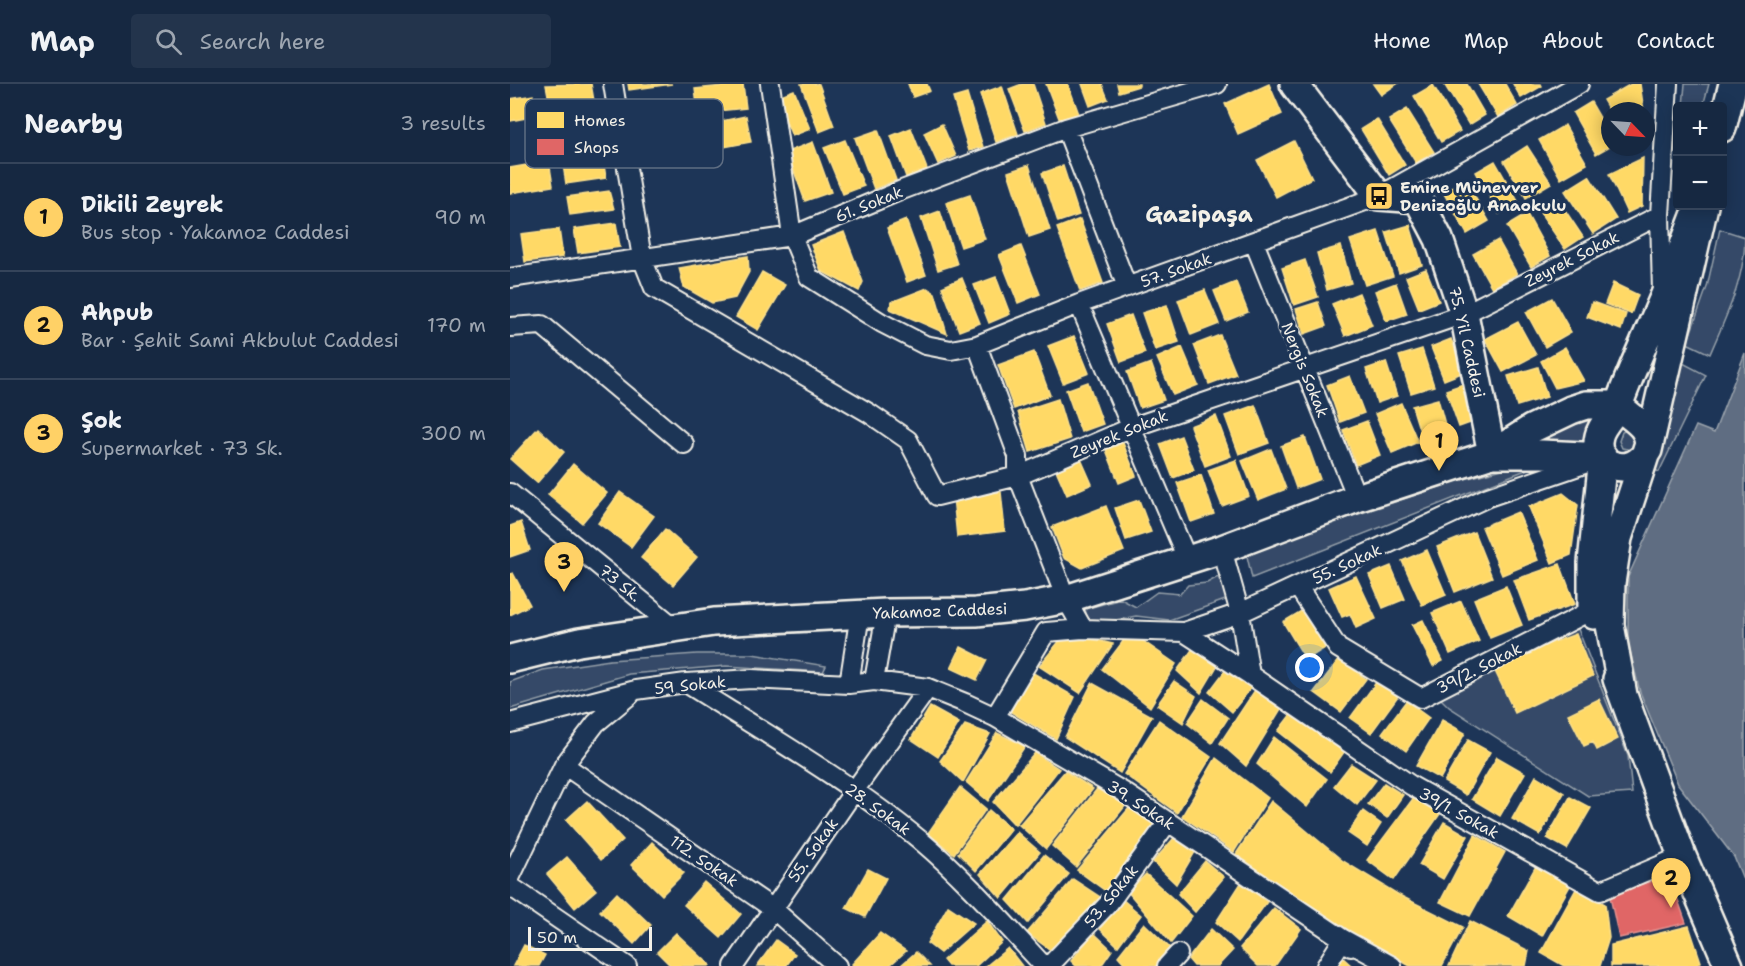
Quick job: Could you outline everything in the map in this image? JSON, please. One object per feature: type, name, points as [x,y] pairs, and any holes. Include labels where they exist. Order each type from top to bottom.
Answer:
[{"type":"main road","points":[[1294,84],[1379,196]]},
{"type":"main road","points":[[1727,108],[1733,84]]},
{"type":"main road","name":"75. Yil Caddesi","points":[[1379,196],[1418,199],[1438,238],[1464,314],[1492,454]]},
{"type":"main road","points":[[1697,210],[1662,302],[1630,373],[1618,415],[1598,437],[1603,457],[1592,563],[1592,610],[1683,856],[1729,966]]},
{"type":"main road","points":[[1623,695],[1610,625],[1611,583],[1618,538],[1648,450],[1703,210]]},
{"type":"main road","points":[[1586,405],[1642,424],[1648,436],[1648,450],[1639,463],[1632,466],[1616,466],[1603,457],[1492,454],[1531,429],[1586,405]]},
{"type":"main road","name":"Yakamoz Caddesi","points":[[510,659],[579,642],[714,622],[873,614],[976,612],[1025,607],[1066,599],[1188,561],[1357,498],[1492,454]]},
{"type":"street","points":[[613,84],[616,99]]},
{"type":"street","name":"57. Sokak","points":[[770,84],[792,236],[809,277],[882,323],[924,345],[951,350],[977,345],[1079,304],[1379,196],[1579,84]]},
{"type":"street","name":"61. Sokak","points":[[510,278],[792,236],[902,190],[1066,128],[1217,84]]},
{"type":"street","points":[[1662,302],[1660,215],[1668,84]]},
{"type":"street","points":[[1066,128],[1127,287]]},
{"type":"street","points":[[627,168],[642,258]]},
{"type":"street","name":"Zeyrek Sokak","points":[[642,258],[654,288],[869,413],[908,440],[937,496],[1018,476],[1130,428],[1464,314],[1660,215]]},
{"type":"street","name":"Nergis Sokak","points":[[1254,242],[1357,498]]},
{"type":"street","points":[[1079,304],[1188,561]]},
{"type":"street","points":[[510,327],[543,325],[684,444]]},
{"type":"street","points":[[977,345],[1018,456],[1018,476],[1066,599],[1083,629]]},
{"type":"street","name":"55. Sokak","points":[[995,717],[1046,632],[1083,629],[1184,632],[1240,613],[1488,497],[1603,457]]},
{"type":"street","name":"73 Sk.","points":[[513,498],[674,627]]},
{"type":"street","points":[[1222,549],[1240,613],[1250,675]]},
{"type":"street","name":"39/2. Sokak","points":[[1298,587],[1338,648],[1421,698],[1592,610]]},
{"type":"street","points":[[873,614],[874,681]]},
{"type":"street","points":[[849,684],[873,614]]},
{"type":"street","name":"39/1. Sokak","points":[[1184,632],[1412,786],[1600,891],[1683,856]]},
{"type":"street","name":"59 Sokak","points":[[510,723],[636,690],[686,683],[752,679],[849,684],[874,681]]},
{"type":"street","name":"39. Sokak","points":[[874,681],[928,688],[995,717],[1122,791],[1343,939],[1392,966]]},
{"type":"street","name":"28. Sokak","points":[[686,683],[854,791],[918,839],[955,871],[1044,966]]},
{"type":"street","name":"55. Sokak","points":[[734,966],[772,908],[928,688]]},
{"type":"street","points":[[510,878],[564,765],[596,723],[636,690]]},
{"type":"street","name":"112. Sokak","points":[[564,765],[772,908],[837,966]]},
{"type":"street","name":"53. Sokak","points":[[1049,966],[1109,903],[1168,822]]},
{"type":"street","points":[[510,886],[627,966]]},
{"type":"street","points":[[1326,966],[1343,939],[1369,966]]},
{"type":"shaded area","points":[[1685,84],[1709,84],[1704,102],[1683,102]]},
{"type":"shaded area","points":[[1720,229],[1745,237],[1744,253],[1734,297],[1710,354],[1687,343],[1707,287]]},
{"type":"shaded area","points":[[1745,353],[1745,884],[1734,857],[1678,784],[1640,692],[1628,643],[1628,577],[1696,426],[1714,433]]},
{"type":"shaded area","points":[[1679,361],[1706,375],[1659,472],[1649,467]]},
{"type":"shaded area","points":[[1583,415],[1599,420],[1591,449],[1518,447]]},
{"type":"shaded area","points":[[1629,429],[1639,436],[1632,450],[1622,448],[1619,441],[1622,432]]},
{"type":"shaded area","points":[[1540,459],[1541,464],[1252,578],[1246,552],[1457,481]]},
{"type":"shaded area","points":[[1218,577],[1228,599],[1169,620],[1136,616],[1089,625],[1085,609],[1121,599],[1136,607],[1157,592],[1180,594],[1188,585],[1207,583]]},
{"type":"shaded area","points":[[1578,629],[1628,756],[1632,793],[1588,796],[1449,707],[1437,695]]},
{"type":"shaded area","points":[[697,654],[752,654],[826,666],[823,672],[726,666],[629,674],[510,709],[510,682],[543,670],[610,660]]},
{"type":"building: Homes","points":[[591,84],[594,99],[549,99],[546,85]]},
{"type":"building: Homes","points":[[628,84],[672,84],[629,90]]},
{"type":"building: Homes","points":[[743,84],[746,108],[723,110],[723,99],[696,99],[695,89]]},
{"type":"building: Homes","points":[[801,84],[819,84],[834,126],[819,132]]},
{"type":"building: Homes","points":[[908,84],[927,84],[930,91],[913,97]]},
{"type":"building: Homes","points":[[1022,84],[1033,84],[1046,123],[1025,131],[1009,89]]},
{"type":"building: Homes","points":[[1046,84],[1068,84],[1079,114],[1060,121]]},
{"type":"building: Homes","points":[[1082,84],[1102,84],[1108,99],[1090,106]]},
{"type":"building: Homes","points":[[1117,84],[1139,84],[1139,86],[1119,92]]},
{"type":"building: Homes","points":[[1269,84],[1282,114],[1238,134],[1225,104]]},
{"type":"building: Homes","points":[[1373,84],[1397,84],[1381,95]]},
{"type":"building: Homes","points":[[1444,84],[1467,84],[1485,115],[1469,125]]},
{"type":"building: Homes","points":[[1478,84],[1505,84],[1517,105],[1498,117]]},
{"type":"building: Homes","points":[[1513,84],[1541,84],[1542,86],[1521,98]]},
{"type":"building: Homes","points":[[1631,84],[1640,84],[1643,102],[1604,102],[1603,100]]},
{"type":"building: Homes","points":[[1433,85],[1460,131],[1441,142],[1414,96]]},
{"type":"building: Homes","points":[[1002,86],[1018,134],[996,142],[980,94]]},
{"type":"building: Homes","points":[[794,90],[810,129],[792,136],[776,97]]},
{"type":"building: Homes","points":[[967,94],[983,147],[969,151],[953,98]]},
{"type":"building: Homes","points":[[533,95],[534,99],[525,99],[525,118],[510,121],[510,99]]},
{"type":"building: Homes","points":[[1591,102],[1601,119],[1601,151],[1596,154],[1573,113]]},
{"type":"building: Homes","points":[[1407,109],[1434,152],[1416,163],[1389,120]]},
{"type":"building: Homes","points":[[746,116],[751,142],[723,147],[723,121]]},
{"type":"building: Homes","points":[[1377,119],[1405,165],[1389,175],[1361,129]]},
{"type":"building: Homes","points":[[942,124],[956,156],[938,164],[924,133]]},
{"type":"building: Homes","points":[[1565,125],[1587,164],[1561,179],[1539,140]]},
{"type":"building: Homes","points":[[911,128],[927,169],[906,177],[891,136]]},
{"type":"building: Homes","points":[[878,130],[896,180],[874,189],[855,138]]},
{"type":"building: Homes","points":[[845,140],[864,186],[843,194],[824,148]]},
{"type":"building: Homes","points":[[1294,141],[1312,178],[1276,197],[1257,160]]},
{"type":"building: Homes","points":[[813,142],[831,192],[805,201],[787,152]]},
{"type":"building: Homes","points":[[1527,146],[1551,183],[1526,198],[1504,161]]},
{"type":"building: Homes","points":[[1643,158],[1642,206],[1627,213],[1609,174]]},
{"type":"building: Homes","points":[[1495,161],[1519,203],[1499,214],[1476,172]]},
{"type":"building: Homes","points":[[525,165],[525,168],[550,168],[553,186],[510,193],[510,168]]},
{"type":"building: Homes","points":[[1029,165],[1050,230],[1029,237],[1008,172]]},
{"type":"building: Homes","points":[[1063,166],[1079,215],[1058,222],[1042,173]]},
{"type":"building: Homes","points":[[564,168],[604,168],[606,178],[566,184]]},
{"type":"building: Homes","points":[[1589,176],[1616,219],[1593,234],[1565,191]]},
{"type":"building: Homes","points":[[1465,180],[1489,221],[1467,234],[1443,192]]},
{"type":"building: Homes","points":[[609,191],[614,209],[570,215],[567,197]]},
{"type":"building: Homes","points":[[970,195],[985,239],[961,247],[946,203]]},
{"type":"building: Homes","points":[[1557,198],[1583,237],[1565,249],[1539,211]]},
{"type":"building: Homes","points":[[940,211],[957,264],[938,270],[921,218]]},
{"type":"building: Homes","points":[[1527,214],[1550,256],[1531,267],[1507,226]]},
{"type":"building: Homes","points":[[1080,219],[1103,283],[1080,291],[1057,228]]},
{"type":"building: Homes","points":[[906,220],[926,275],[907,282],[887,228]]},
{"type":"building: Homes","points":[[616,223],[620,247],[578,253],[574,229]]},
{"type":"building: Homes","points":[[1410,225],[1422,265],[1399,273],[1386,232]]},
{"type":"building: Homes","points":[[559,229],[563,257],[525,262],[521,234]]},
{"type":"building: Homes","points":[[1378,231],[1393,276],[1365,285],[1350,240]]},
{"type":"building: Homes","points":[[844,232],[863,282],[859,291],[821,271],[811,245]]},
{"type":"building: Homes","points":[[1498,240],[1517,274],[1492,288],[1473,254]]},
{"type":"building: Homes","points":[[1021,246],[1040,294],[1018,303],[999,255]]},
{"type":"building: Homes","points":[[1341,246],[1351,283],[1327,290],[1317,253]]},
{"type":"building: Homes","points":[[748,256],[749,272],[735,298],[712,303],[684,287],[679,268]]},
{"type":"building: Homes","points":[[1305,260],[1318,297],[1294,305],[1282,268]]},
{"type":"building: Homes","points":[[1426,269],[1439,301],[1419,309],[1406,277]]},
{"type":"building: Homes","points":[[762,272],[785,285],[758,330],[736,317]]},
{"type":"building: Homes","points":[[996,277],[1010,314],[989,323],[974,285]]},
{"type":"building: Homes","points":[[962,278],[980,323],[959,331],[942,287]]},
{"type":"building: Homes","points":[[1236,282],[1248,312],[1226,321],[1214,291]]},
{"type":"building: Homes","points":[[1396,283],[1407,314],[1386,321],[1375,291]]},
{"type":"building: Homes","points":[[1613,283],[1638,295],[1631,314],[1605,304]]},
{"type":"building: Homes","points":[[927,288],[935,293],[947,334],[890,309],[891,302]]},
{"type":"building: Homes","points":[[1205,290],[1219,324],[1191,335],[1178,300]]},
{"type":"building: Homes","points":[[1359,293],[1372,325],[1345,336],[1332,304]]},
{"type":"building: Homes","points":[[1552,298],[1571,332],[1545,347],[1526,312]]},
{"type":"building: Homes","points":[[1318,302],[1326,326],[1304,334],[1296,309]]},
{"type":"building: Homes","points":[[1592,302],[1626,314],[1621,330],[1587,317]]},
{"type":"building: Homes","points":[[1167,305],[1179,342],[1155,350],[1142,313]]},
{"type":"building: Homes","points":[[1131,315],[1145,353],[1121,362],[1107,324]]},
{"type":"building: Homes","points":[[1518,322],[1536,355],[1503,372],[1485,339]]},
{"type":"building: Homes","points":[[1220,335],[1236,374],[1209,384],[1194,345]]},
{"type":"building: Homes","points":[[1074,336],[1089,373],[1063,383],[1048,346]]},
{"type":"building: Homes","points":[[1451,339],[1464,372],[1444,380],[1431,347]]},
{"type":"building: Homes","points":[[1182,347],[1198,385],[1173,395],[1157,358]]},
{"type":"building: Homes","points":[[1565,347],[1584,381],[1555,388],[1541,361]]},
{"type":"building: Homes","points":[[1422,349],[1434,386],[1411,393],[1399,356]]},
{"type":"building: Homes","points":[[1034,352],[1050,395],[1014,409],[998,365]]},
{"type":"building: Homes","points":[[1386,362],[1397,396],[1377,403],[1366,369]]},
{"type":"building: Homes","points":[[1151,363],[1164,400],[1140,408],[1127,372]]},
{"type":"building: Homes","points":[[1538,367],[1547,397],[1517,406],[1508,376]]},
{"type":"building: Homes","points":[[1350,376],[1364,413],[1340,422],[1327,385]]},
{"type":"building: Homes","points":[[1472,381],[1484,418],[1459,427],[1446,390]]},
{"type":"building: Homes","points":[[1088,382],[1103,424],[1081,432],[1066,390]]},
{"type":"building: Homes","points":[[1058,399],[1070,439],[1030,452],[1018,412]]},
{"type":"building: Homes","points":[[1438,399],[1446,428],[1421,435],[1412,406]]},
{"type":"building: Homes","points":[[1401,403],[1418,442],[1392,453],[1375,414]]},
{"type":"building: Homes","points":[[1255,405],[1269,443],[1239,454],[1225,416]]},
{"type":"building: Homes","points":[[1216,416],[1231,456],[1205,466],[1190,426]]},
{"type":"building: Homes","points":[[1367,421],[1380,455],[1356,465],[1343,430]]},
{"type":"building: Homes","points":[[538,428],[564,452],[537,483],[510,459]]},
{"type":"building: Homes","points":[[1181,436],[1194,470],[1173,478],[1160,444]]},
{"type":"building: Homes","points":[[1305,437],[1320,479],[1296,488],[1281,446]]},
{"type":"building: Homes","points":[[1123,443],[1136,476],[1119,483],[1106,450]]},
{"type":"building: Homes","points":[[1271,449],[1286,489],[1258,500],[1242,461]]},
{"type":"building: Homes","points":[[1081,459],[1092,484],[1067,495],[1056,470]]},
{"type":"building: Homes","points":[[1236,460],[1249,496],[1222,506],[1208,470]]},
{"type":"building: Homes","points":[[573,464],[607,493],[582,523],[548,495]]},
{"type":"building: Homes","points":[[1201,475],[1214,514],[1191,522],[1177,483]]},
{"type":"building: Homes","points":[[620,492],[654,516],[631,547],[598,523]]},
{"type":"building: Homes","points":[[1001,492],[1005,531],[957,537],[953,497]]},
{"type":"building: Homes","points":[[1563,493],[1578,505],[1571,555],[1552,563],[1529,507]]},
{"type":"building: Homes","points":[[1139,500],[1151,532],[1126,540],[1115,508]]},
{"type":"building: Homes","points":[[1106,506],[1124,551],[1082,568],[1064,558],[1052,527]]},
{"type":"building: Homes","points":[[1518,512],[1538,560],[1502,575],[1482,527]]},
{"type":"building: Homes","points":[[521,522],[530,550],[510,557],[510,526]]},
{"type":"building: Homes","points":[[665,529],[697,557],[673,585],[641,558]]},
{"type":"building: Homes","points":[[1474,532],[1492,577],[1455,592],[1437,547]]},
{"type":"building: Homes","points":[[1427,550],[1446,595],[1422,605],[1402,561]]},
{"type":"building: Homes","points":[[1560,564],[1575,604],[1529,620],[1514,580]]},
{"type":"building: Homes","points":[[1391,566],[1405,599],[1383,608],[1369,575]]},
{"type":"building: Homes","points":[[513,573],[530,605],[510,615],[510,574]]},
{"type":"building: Homes","points":[[1356,576],[1376,619],[1356,628],[1350,614],[1342,617],[1329,588]]},
{"type":"building: Homes","points":[[1506,586],[1522,625],[1490,638],[1474,599]]},
{"type":"building: Homes","points":[[1461,601],[1479,641],[1450,654],[1432,613]]},
{"type":"building: Homes","points":[[1303,610],[1325,648],[1306,660],[1283,622]]},
{"type":"building: Homes","points":[[1423,620],[1443,661],[1433,666],[1412,625]]},
{"type":"building: Homes","points":[[1130,632],[1176,664],[1150,707],[1102,669]]},
{"type":"building: Homes","points":[[1066,633],[1113,644],[1080,693],[1039,666]]},
{"type":"building: Homes","points":[[1576,634],[1593,676],[1515,713],[1492,665]]},
{"type":"building: Homes","points":[[1196,644],[1219,663],[1201,693],[1177,671]]},
{"type":"building: Homes","points":[[961,647],[987,660],[977,680],[951,668]]},
{"type":"building: Homes","points":[[1339,659],[1366,679],[1341,712],[1314,692]]},
{"type":"building: Homes","points":[[1227,668],[1251,688],[1232,712],[1209,692]]},
{"type":"building: Homes","points":[[1028,670],[1075,697],[1056,739],[1006,709]]},
{"type":"building: Homes","points":[[1380,677],[1401,692],[1371,733],[1350,718]]},
{"type":"building: Homes","points":[[1174,681],[1196,696],[1183,723],[1157,705]]},
{"type":"building: Homes","points":[[1092,683],[1152,716],[1120,773],[1065,737]]},
{"type":"building: Homes","points":[[1257,687],[1284,704],[1246,766],[1220,743]]},
{"type":"building: Homes","points":[[1203,699],[1228,718],[1212,743],[1187,723]]},
{"type":"building: Homes","points":[[1599,699],[1618,739],[1597,750],[1593,742],[1584,746],[1568,714]]},
{"type":"building: Homes","points":[[1406,701],[1429,718],[1406,751],[1382,733]]},
{"type":"building: Homes","points":[[930,707],[959,723],[938,757],[911,739]]},
{"type":"building: Homes","points":[[1295,709],[1347,748],[1330,772],[1278,731]]},
{"type":"building: Homes","points":[[1159,720],[1211,757],[1177,813],[1124,774]]},
{"type":"building: Homes","points":[[1442,720],[1465,733],[1440,779],[1416,766]]},
{"type":"building: Homes","points":[[965,725],[990,734],[963,782],[940,761]]},
{"type":"building: Homes","points":[[997,733],[1025,746],[988,801],[966,782]]},
{"type":"building: Homes","points":[[1274,737],[1327,779],[1307,807],[1257,764]]},
{"type":"building: Homes","points":[[1468,740],[1490,752],[1466,795],[1444,782]]},
{"type":"building: Homes","points":[[1035,753],[1059,769],[1015,825],[993,802]]},
{"type":"building: Homes","points":[[1497,757],[1525,773],[1500,816],[1472,799]]},
{"type":"building: Homes","points":[[1216,758],[1268,798],[1234,852],[1182,816]]},
{"type":"building: Homes","points":[[1351,764],[1376,780],[1357,805],[1334,786]]},
{"type":"building: Homes","points":[[1065,771],[1093,789],[1046,849],[1019,825]]},
{"type":"building: Homes","points":[[1536,776],[1564,793],[1540,835],[1512,819]]},
{"type":"building: Homes","points":[[1384,783],[1403,795],[1387,818],[1368,804]]},
{"type":"building: Homes","points":[[960,787],[986,809],[954,854],[928,833]]},
{"type":"building: Homes","points":[[1097,789],[1126,805],[1076,867],[1052,846]]},
{"type":"building: Homes","points":[[1415,796],[1440,814],[1394,880],[1367,860]]},
{"type":"building: Homes","points":[[1570,797],[1591,808],[1567,849],[1547,838]]},
{"type":"building: Homes","points":[[587,801],[623,840],[601,860],[566,820]]},
{"type":"building: Homes","points":[[1271,801],[1343,861],[1399,895],[1463,927],[1442,966],[1410,966],[1345,930],[1236,854]]},
{"type":"building: Homes","points":[[1130,807],[1157,825],[1107,892],[1077,870]]},
{"type":"building: Homes","points":[[989,810],[1011,829],[976,871],[958,853]]},
{"type":"building: Homes","points":[[1363,811],[1381,824],[1367,846],[1348,833]]},
{"type":"building: Homes","points":[[1444,822],[1468,836],[1443,879],[1419,865]]},
{"type":"building: Homes","points":[[1017,832],[1040,852],[1001,898],[980,874]]},
{"type":"building: Homes","points":[[1475,835],[1505,852],[1470,916],[1440,902]]},
{"type":"building: Homes","points":[[1174,838],[1195,852],[1176,884],[1153,862]]},
{"type":"building: Homes","points":[[652,842],[684,873],[662,895],[631,865]]},
{"type":"building: Homes","points":[[1044,855],[1069,874],[1028,923],[1007,900]]},
{"type":"building: Homes","points":[[567,857],[596,890],[575,908],[547,874]]},
{"type":"building: Homes","points":[[1205,861],[1224,877],[1195,912],[1178,894]]},
{"type":"building: Homes","points":[[1536,866],[1571,884],[1542,936],[1508,916]]},
{"type":"building: Homes","points":[[868,869],[886,878],[865,917],[846,908]]},
{"type":"building: Homes","points":[[1146,874],[1192,916],[1171,943],[1128,892]]},
{"type":"building: Homes","points":[[1073,879],[1100,897],[1052,951],[1027,933]]},
{"type":"building: Homes","points":[[704,882],[741,914],[721,938],[684,905]]},
{"type":"building: Homes","points":[[1241,883],[1267,902],[1238,942],[1216,922]]},
{"type":"building: Homes","points":[[1576,889],[1605,904],[1609,938],[1600,966],[1564,966],[1541,953]]},
{"type":"building: Homes","points":[[617,893],[651,925],[634,944],[600,911]]},
{"type":"building: Homes","points":[[1122,899],[1141,915],[1118,946],[1100,929]]},
{"type":"building: Homes","points":[[948,906],[974,923],[940,953],[927,943]]},
{"type":"building: Homes","points":[[1274,908],[1301,929],[1275,966],[1258,966],[1240,948]]},
{"type":"building: Homes","points":[[987,921],[1002,942],[976,966],[948,966],[943,960]]},
{"type":"building: Homes","points":[[1470,921],[1529,951],[1526,966],[1449,966]]},
{"type":"building: Homes","points":[[1144,923],[1170,948],[1156,966],[1127,966],[1118,956]]},
{"type":"building: Homes","points":[[1689,926],[1701,962],[1695,966],[1611,966],[1611,945]]},
{"type":"building: Homes","points":[[1211,929],[1233,950],[1218,966],[1194,966],[1188,959]]},
{"type":"building: Homes","points":[[676,933],[710,965],[671,966],[657,952]]},
{"type":"building: Homes","points":[[880,933],[906,951],[889,966],[853,966],[852,964]]},
{"type":"building: Homes","points":[[1094,933],[1112,950],[1101,966],[1076,966],[1071,961]]},
{"type":"building: Homes","points":[[776,940],[795,954],[786,966],[757,966]]},
{"type":"building: Homes","points":[[524,945],[545,955],[539,966],[513,966]]},
{"type":"building: Homes","points":[[1008,948],[1022,966],[986,966]]},
{"type":"building: Homes","points":[[916,952],[930,966],[900,966]]},
{"type":"building: Homes","points":[[1341,956],[1352,966],[1335,966]]},
{"type":"building: Shops","points":[[1670,877],[1686,923],[1619,938],[1609,892]]},
{"type":"place","name":"Emine Münevver Denizoğlu Anaokulu","points":[[1379,196]]},
{"type":"place","name":"Dikili Zeyrek","points":[[1439,471]]},
{"type":"place","name":"Şok","points":[[564,592]]},
{"type":"place","name":"Ahpub","points":[[1671,908]]},
{"type":"district","name":"Gazipaşa","points":[[1199,214]]}]
